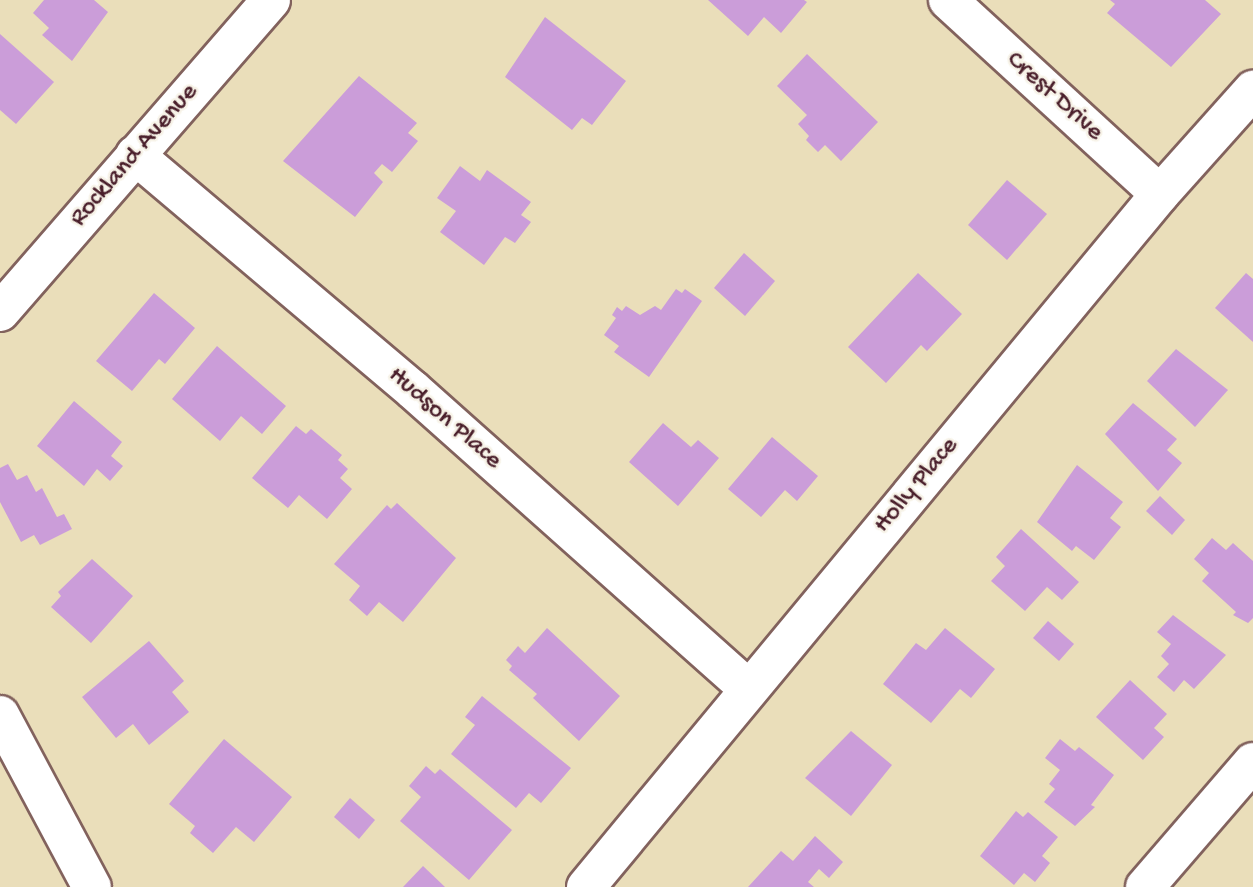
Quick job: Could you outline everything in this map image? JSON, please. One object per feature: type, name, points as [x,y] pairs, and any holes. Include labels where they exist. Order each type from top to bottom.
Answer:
[{"type":"street","name":"Rockland Avenue","points":[[0,312],[271,0]]},
{"type":"street","name":"Crest Drive","points":[[948,0],[1160,194]]},
{"type":"street","name":"Holly Place","points":[[596,884],[749,688],[1160,194],[1253,90]]},
{"type":"street","name":"Hudson Place","points":[[135,155],[413,390],[749,688]]},
{"type":"street","points":[[0,715],[92,887]]},
{"type":"street","points":[[1145,887],[1253,762]]},
{"type":"building","points":[[44,0],[94,0],[108,12],[72,61],[42,35],[49,28],[33,13]]},
{"type":"building","points":[[708,0],[807,2],[781,33],[764,17],[748,36]]},
{"type":"building","points":[[1110,0],[1205,0],[1221,14],[1171,67],[1107,13],[1115,4]]},
{"type":"building","points":[[545,17],[626,81],[592,125],[582,118],[572,130],[505,77]]},
{"type":"building","points":[[0,34],[54,82],[16,124],[0,110]]},
{"type":"building","points":[[807,54],[878,122],[841,161],[825,145],[818,152],[806,140],[809,136],[798,124],[807,115],[777,86]]},
{"type":"building","points":[[359,76],[417,123],[408,133],[418,141],[392,172],[382,164],[374,173],[383,182],[355,217],[283,161]]},
{"type":"building","points":[[460,166],[480,181],[487,170],[531,202],[521,215],[531,222],[515,243],[505,237],[484,265],[440,232],[456,211],[437,198]]},
{"type":"building","points":[[1007,180],[1047,214],[1007,260],[968,225]]},
{"type":"building","points":[[744,253],[775,281],[745,316],[714,288]]},
{"type":"building","points":[[918,273],[962,314],[927,351],[921,345],[886,383],[848,347]]},
{"type":"building","points":[[1246,273],[1253,279],[1253,342],[1215,308]]},
{"type":"building","points":[[676,289],[682,293],[685,289],[702,301],[649,377],[614,352],[619,346],[604,335],[616,318],[612,315],[617,307],[622,311],[626,306],[640,315],[655,306],[661,310]]},
{"type":"building","points":[[154,293],[195,328],[165,364],[159,359],[132,391],[96,361]]},
{"type":"building","points":[[217,346],[286,406],[262,434],[241,416],[220,441],[172,399]]},
{"type":"building","points":[[1176,349],[1228,390],[1195,427],[1147,381]]},
{"type":"building","points":[[74,401],[122,442],[111,456],[123,466],[110,481],[97,469],[84,486],[37,446]]},
{"type":"building","points":[[1133,403],[1177,439],[1167,450],[1182,463],[1158,491],[1105,434]]},
{"type":"building","points":[[663,423],[691,447],[698,440],[719,458],[678,506],[629,462]]},
{"type":"building","points":[[296,426],[306,434],[311,429],[342,455],[338,460],[348,469],[340,478],[352,489],[327,519],[299,495],[288,508],[252,478]]},
{"type":"building","points":[[772,437],[818,476],[797,501],[785,490],[761,517],[728,489]]},
{"type":"building","points":[[8,464],[17,480],[27,475],[36,492],[42,488],[57,517],[64,514],[72,529],[40,545],[34,535],[21,542],[0,502],[0,468]]},
{"type":"building","points":[[1077,465],[1123,502],[1110,518],[1121,527],[1094,560],[1076,546],[1072,551],[1037,522]]},
{"type":"building","points":[[1160,496],[1185,520],[1172,535],[1146,511]]},
{"type":"building","points":[[397,503],[456,558],[403,622],[379,602],[367,616],[349,600],[360,586],[334,564],[387,505],[391,509]]},
{"type":"building","points":[[1021,529],[1079,582],[1062,600],[1047,587],[1025,611],[991,581],[1005,566],[996,557]]},
{"type":"building","points":[[1212,538],[1226,550],[1233,543],[1253,561],[1253,618],[1248,623],[1233,615],[1236,612],[1202,581],[1209,573],[1194,559]]},
{"type":"building","points":[[92,559],[133,596],[91,643],[51,607],[61,596],[58,592]]},
{"type":"building","points":[[1173,615],[1226,655],[1194,689],[1184,680],[1174,692],[1157,677],[1169,664],[1161,656],[1171,644],[1157,632]]},
{"type":"building","points":[[1048,621],[1074,644],[1059,661],[1033,638]]},
{"type":"building","points":[[547,628],[620,696],[579,741],[533,698],[537,694],[509,670],[512,666],[506,660],[518,646],[525,653]]},
{"type":"building","points":[[945,628],[995,669],[971,698],[960,689],[931,723],[883,684],[916,643],[926,650]]},
{"type":"building","points":[[149,641],[184,681],[172,692],[189,712],[149,745],[133,724],[116,738],[82,697]]},
{"type":"building","points":[[1130,680],[1167,714],[1154,728],[1164,737],[1143,760],[1096,717]]},
{"type":"building","points":[[482,696],[571,768],[541,803],[529,793],[516,808],[451,754],[475,725],[465,717]]},
{"type":"building","points":[[851,731],[892,765],[851,816],[805,778]]},
{"type":"building","points":[[224,739],[292,797],[254,842],[236,827],[213,853],[190,833],[195,826],[169,804]]},
{"type":"building","points":[[1060,739],[1075,751],[1079,747],[1114,775],[1091,805],[1095,807],[1075,826],[1044,802],[1055,789],[1049,784],[1060,770],[1045,758]]},
{"type":"building","points":[[426,766],[435,774],[440,769],[512,830],[469,880],[400,821],[421,797],[409,786]]},
{"type":"building","points":[[350,798],[375,820],[359,839],[334,817]]},
{"type":"building","points":[[1016,811],[1023,817],[1028,812],[1058,837],[1042,856],[1050,863],[1035,882],[1024,873],[1014,885],[980,856]]},
{"type":"building","points":[[815,836],[843,862],[829,878],[819,869],[808,882],[814,887],[748,887],[781,851],[793,861]]},
{"type":"building","points":[[423,866],[445,887],[403,887]]}]
